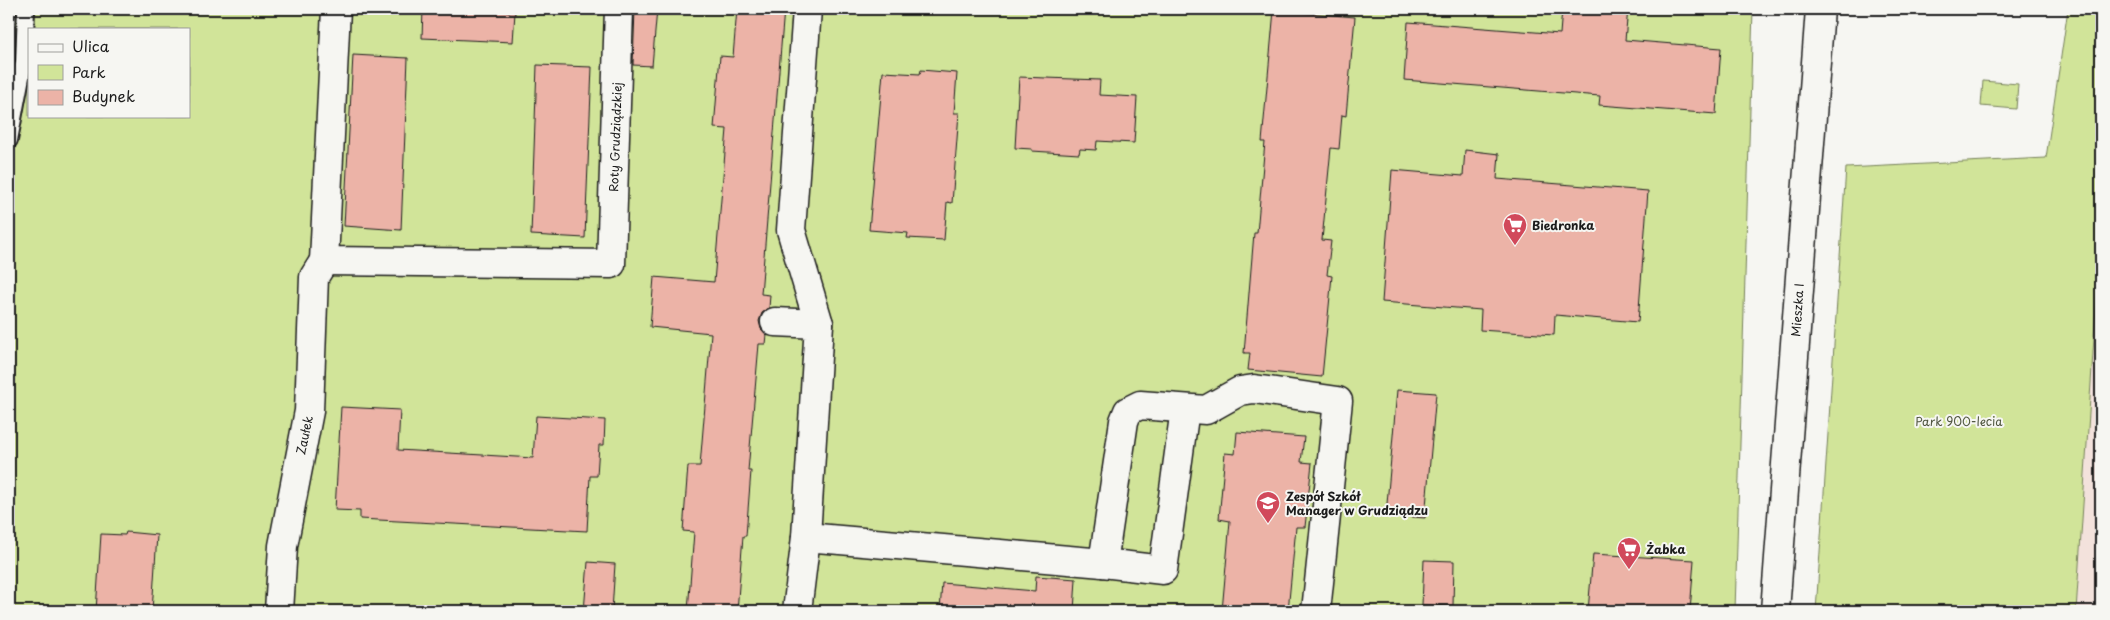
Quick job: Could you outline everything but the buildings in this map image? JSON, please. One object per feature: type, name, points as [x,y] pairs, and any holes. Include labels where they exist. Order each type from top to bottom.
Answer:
[{"type":"street","name":"Zaułek","points":[[279,611],[283,546],[309,411],[314,277],[324,261],[336,9]]},
{"type":"street","name":"Roty Grudziądzkiej","points":[[324,261],[611,264],[619,9]]},
{"type":"street","points":[[797,611],[806,537],[819,324],[791,230],[807,9]]},
{"type":"street","name":"Mieszka I","points":[[1775,611],[1820,9]]},
{"type":"street","points":[[775,322],[819,324]]},
{"type":"street","points":[[1103,563],[1124,421],[1128,411],[1140,405],[1206,410],[1240,391],[1254,389],[1338,401],[1316,611]]},
{"type":"street","points":[[806,537],[1163,570],[1185,409]]},
{"type":"lane","points":[[9,140],[24,61],[26,9]]},
{"type":"shaded area","points":[[2101,231],[2101,611],[2076,611]]},
{"type":"green space","points":[[9,9],[1753,9],[1735,611],[9,611]]},
{"type":"green space","name":"Park 900-lecia","points":[[2068,9],[2101,9],[2101,231],[2076,611],[1816,611],[1846,168],[2046,158]]},
{"type":"green space","points":[[1983,81],[2018,84],[2016,109],[1981,106]]},
{"type":"place","name":"Biedronka","points":[[1515,246]]},
{"type":"place","name":"Zespół Szkół Manager w Grudziądzu","points":[[1268,524]]},
{"type":"place","name":"Żabka","points":[[1629,570]]}]
